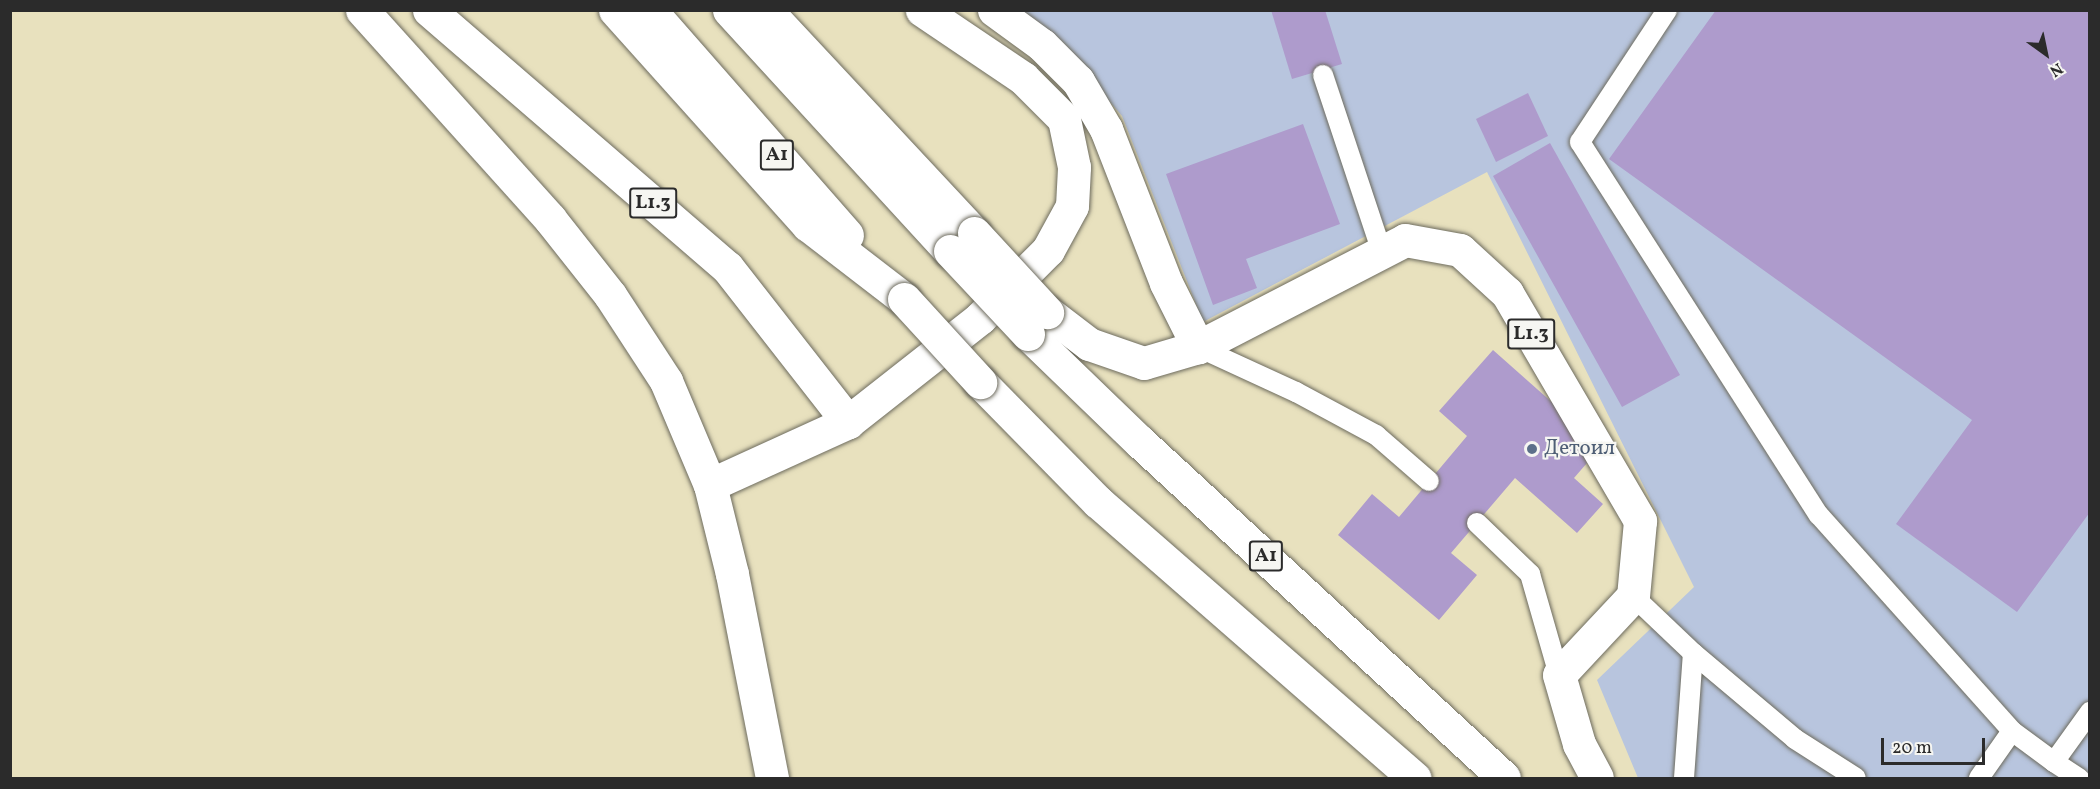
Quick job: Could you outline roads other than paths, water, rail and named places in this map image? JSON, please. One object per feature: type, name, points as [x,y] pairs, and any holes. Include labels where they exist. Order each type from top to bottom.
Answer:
[{"type":"main road","points":[[362,10],[550,219],[609,295],[666,381],[710,485],[732,574],[772,778]]},
{"type":"main road","name":"L1.3","points":[[429,10],[727,267],[848,422]]},
{"type":"main road","points":[[615,10],[808,225],[904,299]]},
{"type":"main road","name":"A1","points":[[650,10],[904,299],[980,382],[1098,502],[1414,778]]},
{"type":"main road","name":"A1","points":[[729,10],[962,242],[1038,323],[1140,442],[1504,778]]},
{"type":"main road","points":[[766,10],[962,242]]},
{"type":"main road","points":[[710,485],[848,422],[980,318],[1048,250],[1072,206],[1074,167],[1064,119],[1023,78],[922,10]]},
{"type":"main road","points":[[994,10],[1042,45],[1078,81],[1106,129],[1166,283],[1198,347]]},
{"type":"main road","name":"L1.3","points":[[1038,323],[1144,363],[1198,347],[1404,240],[1460,250],[1507,293],[1640,521],[1633,596]]},
{"type":"main road","points":[[1597,778],[1579,744],[1559,675],[1633,596]]},
{"type":"lane","points":[[1667,10],[1581,142],[1819,515],[2012,731],[2079,778]]},
{"type":"lane","points":[[1323,75],[1382,252]]},
{"type":"lane","points":[[1198,347],[1296,392],[1376,435],[1429,482]]},
{"type":"lane","points":[[1477,523],[1530,574],[1559,675]]},
{"type":"lane","points":[[1633,596],[1693,653],[1795,739],[1856,778]]},
{"type":"lane","points":[[1684,778],[1693,653]]},
{"type":"lane","points":[[2054,762],[2090,712]]},
{"type":"lane","points":[[1979,778],[2012,731]]},
{"type":"place","name":"Детоил","points":[[1532,449]]}]
